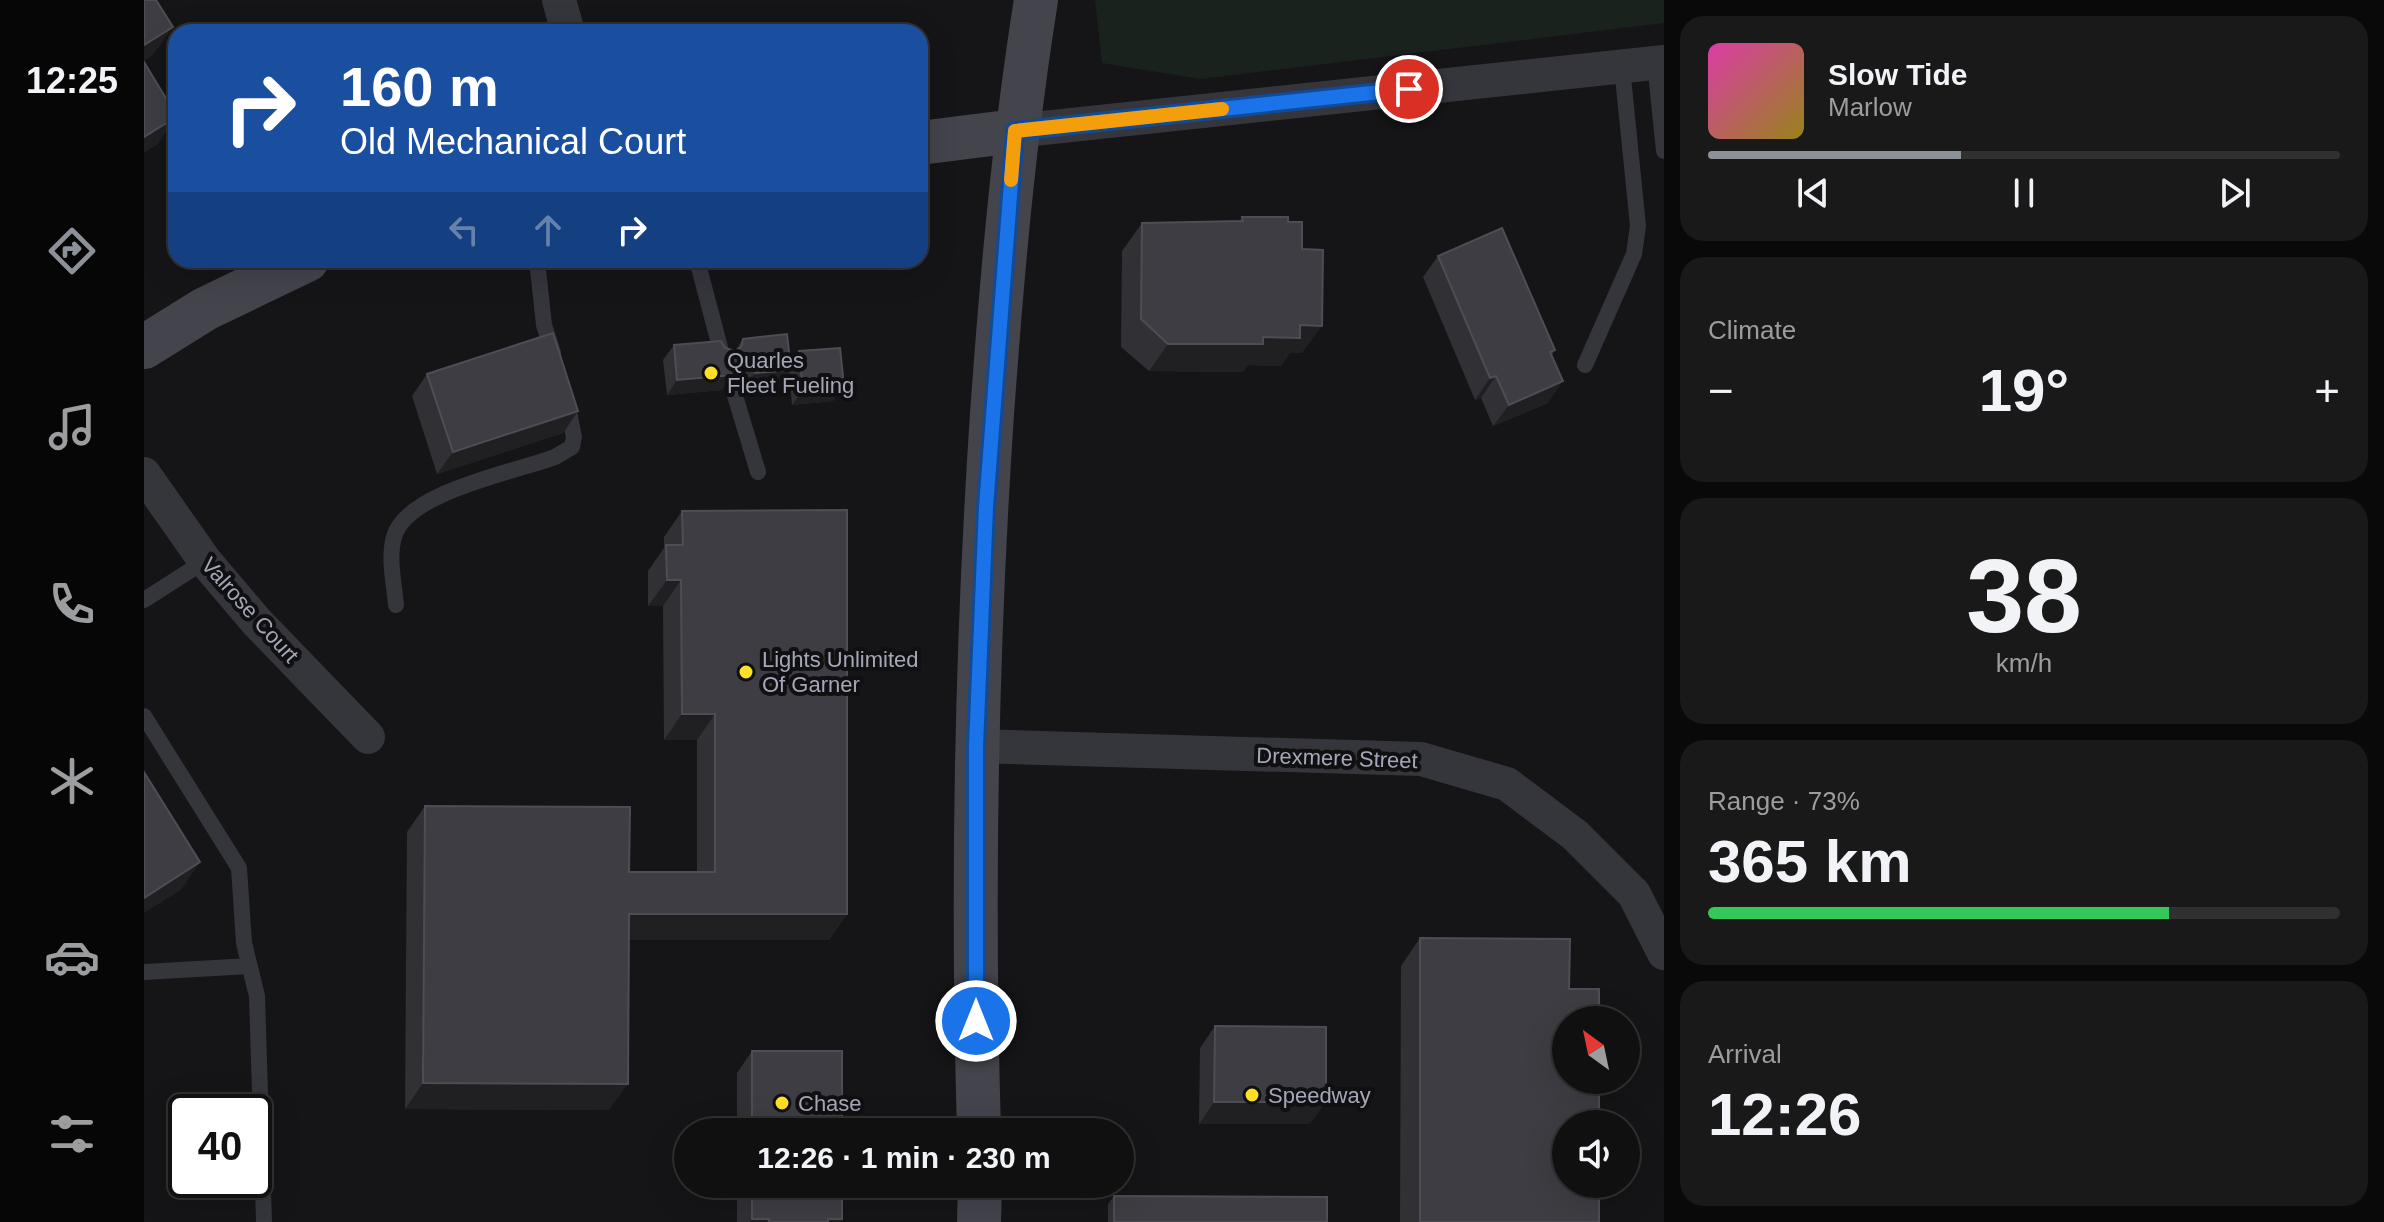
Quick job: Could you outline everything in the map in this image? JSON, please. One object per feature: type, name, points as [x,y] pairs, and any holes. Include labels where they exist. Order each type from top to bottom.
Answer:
[{"type":"street","points":[[559,0],[566,24]]},
{"type":"street","points":[[979,1118],[976,746],[986,507],[1015,131],[1036,0]]},
{"type":"street","points":[[928,142],[1660,63]]},
{"type":"street","points":[[144,347],[205,309],[290,268]]},
{"type":"street","name":"Valrose Court","points":[[144,474],[205,561],[256,621],[368,737]]},
{"type":"street","name":"Drexmere Street","points":[[976,746],[1421,759],[1507,784],[1575,835],[1634,894],[1663,948]]},
{"type":"street","points":[[979,1222],[980,1198]]},
{"type":"lane","points":[[1660,63],[1664,151]]},
{"type":"lane","points":[[1585,365],[1634,254],[1638,226],[1622,67]]},
{"type":"lane","points":[[396,605],[394,536],[407,513],[435,498],[555,457],[572,447],[574,437],[544,325],[538,268]]},
{"type":"lane","points":[[699,268],[722,355]]},
{"type":"lane","points":[[733,389],[758,472]]},
{"type":"lane","points":[[144,600],[205,561]]},
{"type":"lane","points":[[144,716],[239,868],[244,943],[257,996],[264,1222]]},
{"type":"lane","points":[[144,972],[250,966]]},
{"type":"shaded area","points":[[1095,0],[1664,0],[1664,23],[1200,79],[1102,63]]},
{"type":"building","points":[[144,0],[156,0],[171,24],[168,24],[168,30],[144,45]]},
{"type":"building","points":[[144,62],[168,102],[168,122],[144,137]]},
{"type":"building","points":[[1242,217],[1288,217],[1288,222],[1302,222],[1302,249],[1323,250],[1322,326],[1300,325],[1300,338],[1263,337],[1263,344],[1168,344],[1141,319],[1142,223],[1243,221]]},
{"type":"building","points":[[1502,228],[1555,350],[1550,352],[1563,381],[1509,405],[1496,376],[1490,378],[1438,256]]},
{"type":"building","points":[[553,333],[578,411],[453,452],[427,374]]},
{"type":"building","points":[[787,334],[791,370],[755,373],[750,366],[741,363],[733,375],[677,380],[674,345],[721,341],[725,348],[735,351],[741,347],[743,339]]},
{"type":"building","points":[[840,348],[844,386],[803,390],[799,351]]},
{"type":"building","points":[[847,510],[847,914],[629,914],[628,1084],[423,1083],[425,806],[630,807],[629,872],[715,872],[715,714],[682,714],[681,580],[667,580],[666,545],[683,545],[682,511]]},
{"type":"building","points":[[144,772],[200,862],[144,898]]},
{"type":"building","points":[[1420,938],[1570,939],[1569,989],[1599,989],[1599,1006],[1552,1006],[1552,1094],[1599,1094],[1599,1110],[1552,1110],[1552,1198],[1599,1198],[1599,1222],[1420,1222]]},
{"type":"building","points":[[1215,1026],[1326,1027],[1326,1102],[1214,1102]]},
{"type":"building","points":[[752,1051],[842,1051],[842,1118],[752,1118]]},
{"type":"building","points":[[1327,1197],[1327,1222],[1114,1222],[1114,1198]]},
{"type":"building","points":[[752,1198],[842,1198],[842,1219],[828,1219],[828,1222],[769,1222],[769,1219],[752,1219]]},
{"type":"slow traffic","points":[[1011,180],[1015,131],[1222,109]]},
{"type":"place","name":"Quarles Fleet Fueling","points":[[711,373]]},
{"type":"place","name":"Lights Unlimited Of Garner","points":[[746,672]]},
{"type":"place","name":"Speedway","points":[[1252,1095]]},
{"type":"place","name":"Chase","points":[[782,1103]]},
{"type":"route","points":[[976,1021],[976,746],[986,507],[1015,131],[1409,89]]}]
